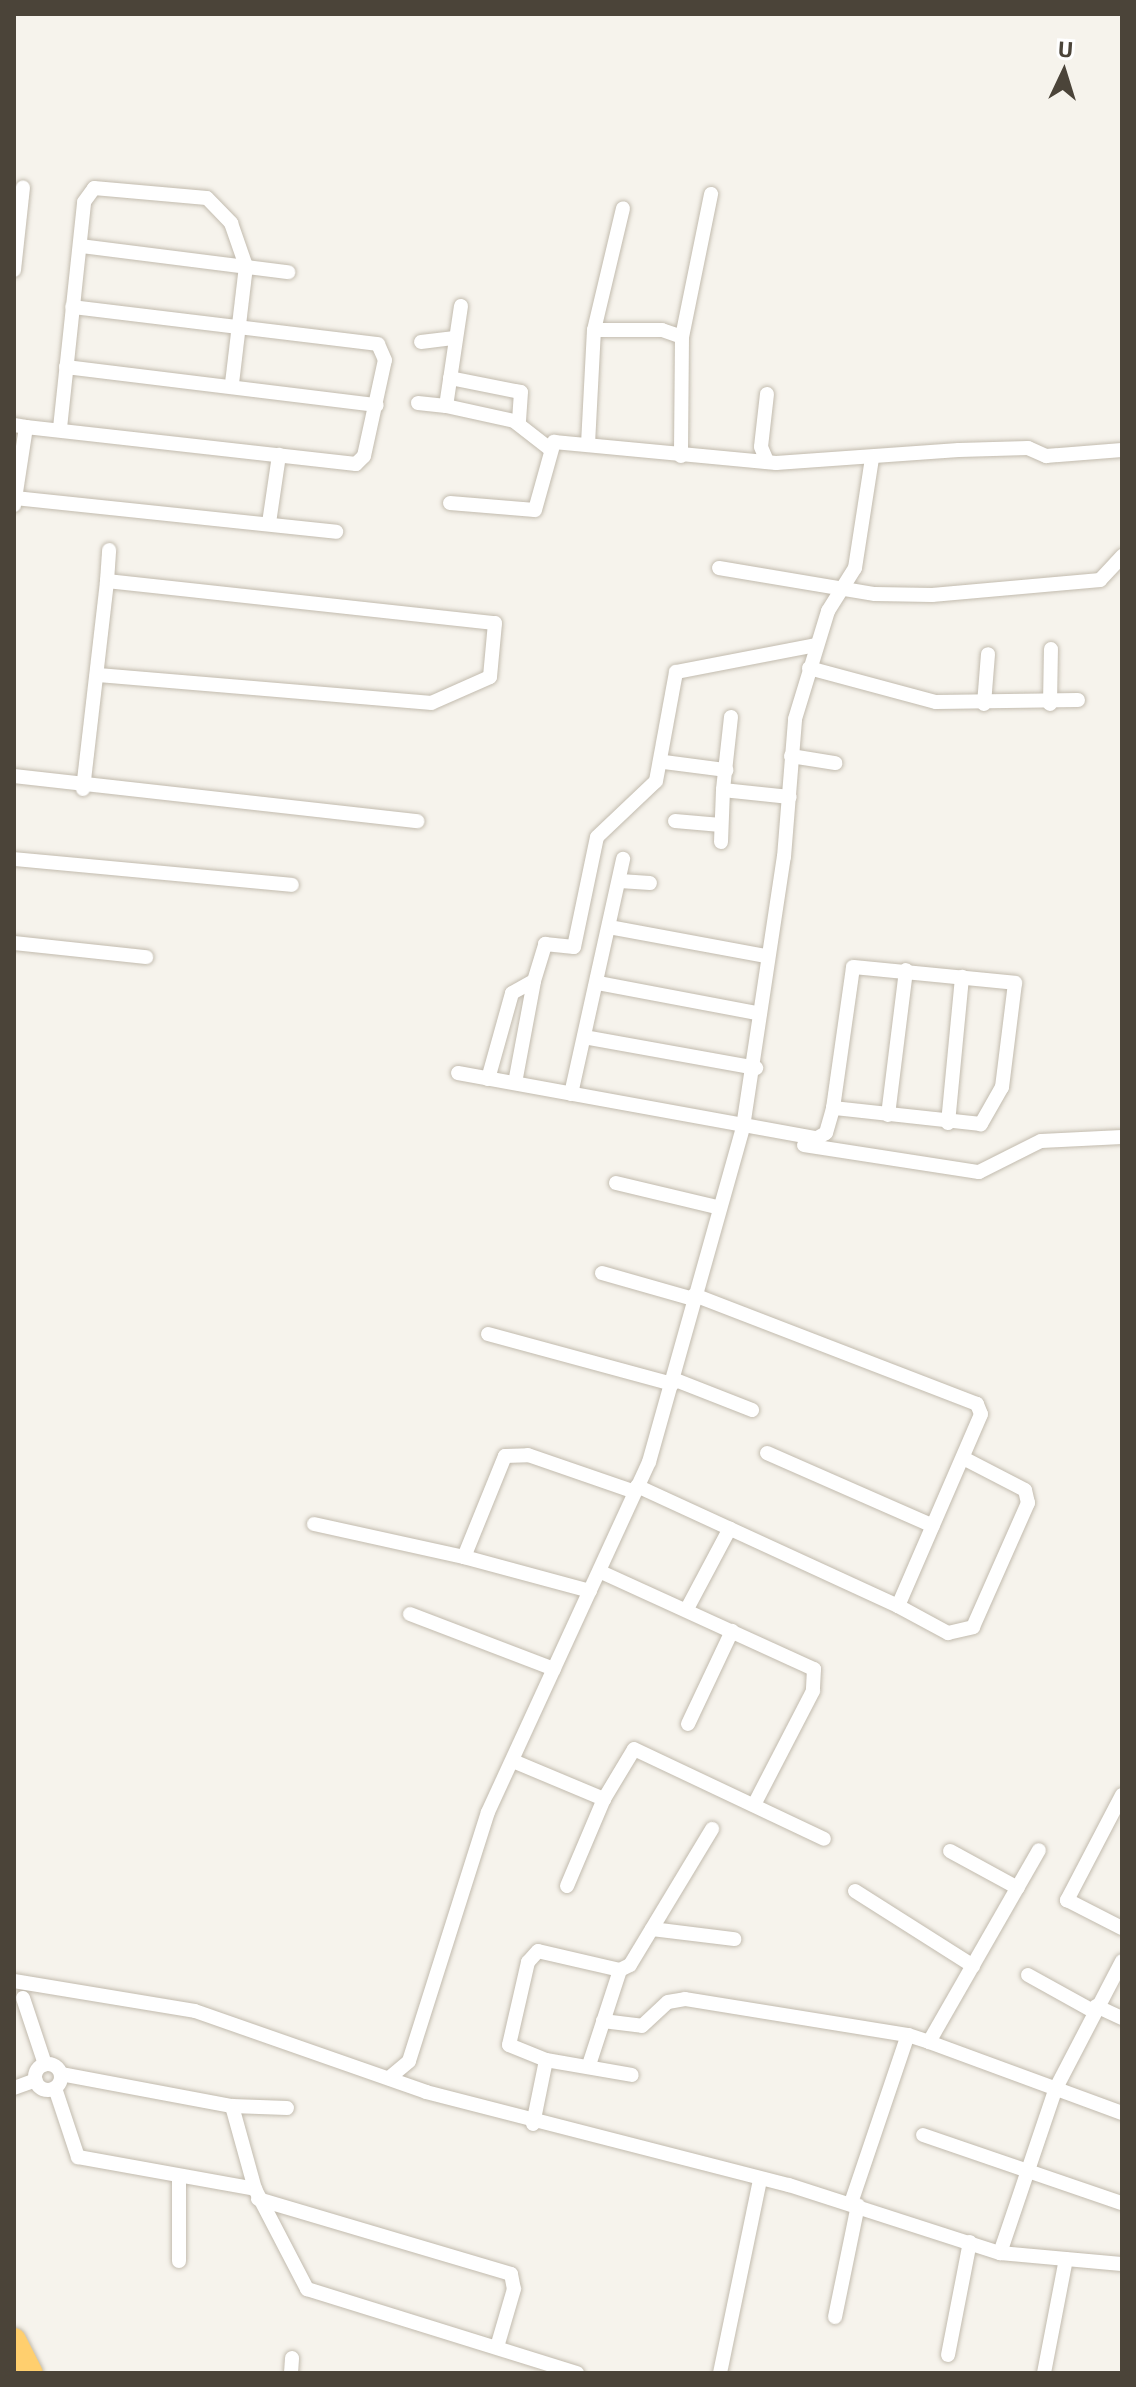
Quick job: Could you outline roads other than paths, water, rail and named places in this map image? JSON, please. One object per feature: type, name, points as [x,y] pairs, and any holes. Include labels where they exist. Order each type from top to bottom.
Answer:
[{"type":"highway","points":[[14,2340],[31,2373]]},
{"type":"street","points":[[14,270],[23,187]]},
{"type":"street","points":[[60,428],[84,202],[94,188],[199,196],[231,223],[246,266],[236,327],[232,384]]},
{"type":"street","points":[[681,456],[682,337],[711,194]]},
{"type":"street","points":[[588,444],[594,330],[623,208]]},
{"type":"street","points":[[81,246],[288,272]]},
{"type":"street","points":[[446,406],[461,306]]},
{"type":"street","points":[[14,505],[20,426],[360,463],[377,405],[385,360],[378,344],[72,307]]},
{"type":"street","points":[[594,330],[662,330],[682,337]]},
{"type":"street","points":[[421,342],[455,338]]},
{"type":"street","points":[[66,367],[232,384],[377,405]]},
{"type":"street","points":[[450,378],[521,392],[519,424]]},
{"type":"street","points":[[767,394],[767,461]]},
{"type":"street","points":[[418,403],[446,406],[519,424],[550,449]]},
{"type":"street","points":[[450,503],[535,510],[554,442],[681,456],[767,461],[1122,450]]},
{"type":"street","points":[[269,523],[279,455]]},
{"type":"street","points":[[389,2078],[409,2061],[452,1913],[513,1761],[636,1489],[672,1382],[717,1207],[742,1131],[756,1068],[757,1013],[790,797],[791,756],[809,668],[816,645],[855,568],[872,458]]},
{"type":"street","points":[[15,498],[336,532]]},
{"type":"street","points":[[83,789],[99,675],[109,550]]},
{"type":"street","points":[[719,568],[805,577],[842,590],[932,595],[1100,580],[1122,556]]},
{"type":"street","points":[[99,675],[409,705],[476,687],[497,660],[491,617],[107,581]]},
{"type":"street","points":[[574,947],[597,837],[656,781],[664,762],[674,677],[682,668],[816,645]]},
{"type":"street","points":[[1050,704],[1051,649]]},
{"type":"street","points":[[984,704],[988,654]]},
{"type":"street","points":[[809,668],[891,693],[984,704],[1050,704],[1078,700]]},
{"type":"street","points":[[721,842],[731,717]]},
{"type":"street","points":[[791,756],[835,763]]},
{"type":"street","points":[[664,762],[726,770]]},
{"type":"street","points":[[14,776],[83,789],[418,821]]},
{"type":"street","points":[[723,790],[790,797]]},
{"type":"street","points":[[675,821],[721,825]]},
{"type":"street","points":[[14,859],[292,885]]},
{"type":"street","points":[[571,1094],[623,859]]},
{"type":"street","points":[[620,881],[650,883]]},
{"type":"street","points":[[609,927],[766,956]]},
{"type":"street","points":[[14,943],[146,957]]},
{"type":"street","points":[[515,1083],[534,981],[545,944],[602,953]]},
{"type":"street","points":[[742,1131],[823,1137],[833,1108],[852,969],[906,970],[1016,987],[1000,1095],[981,1124],[948,1123],[833,1108]]},
{"type":"street","points":[[888,1115],[906,970]]},
{"type":"street","points":[[948,1123],[962,977]]},
{"type":"street","points":[[488,1079],[510,997],[534,981]]},
{"type":"street","points":[[598,983],[757,1013]]},
{"type":"street","points":[[584,1037],[756,1068]]},
{"type":"street","points":[[458,1073],[742,1131],[979,1172],[1041,1141],[1122,1137]]},
{"type":"street","points":[[616,1183],[717,1207]]},
{"type":"street","points":[[602,1273],[693,1297],[977,1404],[981,1414],[965,1459],[898,1606]]},
{"type":"street","points":[[488,1334],[672,1382],[752,1410]]},
{"type":"street","points":[[767,1453],[933,1526]]},
{"type":"street","points":[[464,1557],[505,1456],[528,1455],[636,1489],[730,1528],[898,1606],[948,1633],[973,1627],[1028,1503],[1025,1490],[965,1459]]},
{"type":"street","points":[[314,1524],[464,1557],[590,1591]]},
{"type":"street","points":[[688,1607],[730,1528]]},
{"type":"street","points":[[601,1572],[688,1607],[732,1631],[808,1664],[815,1675],[754,1805]]},
{"type":"street","points":[[410,1614],[554,1669]]},
{"type":"street","points":[[688,1724],[732,1631]]},
{"type":"street","points":[[567,1886],[604,1799],[634,1749],[824,1839]]},
{"type":"street","points":[[513,1761],[604,1799]]},
{"type":"street","points":[[1122,1795],[1067,1900],[1122,1928]]},
{"type":"street","points":[[589,2065],[620,1970],[652,1929],[712,1829]]},
{"type":"street","points":[[929,2042],[1039,1850]]},
{"type":"street","points":[[950,1851],[1018,1888]]},
{"type":"street","points":[[855,1891],[973,1966]]},
{"type":"street","points":[[652,1929],[734,1939]]},
{"type":"street","points":[[620,1970],[545,1948],[531,1957],[509,2045],[546,2060],[589,2065],[632,2075]]},
{"type":"street","points":[[1000,2253],[1056,2088],[1094,2009],[1122,1961]]},
{"type":"street","points":[[1028,1975],[1094,2009],[1122,2018]]},
{"type":"street","points":[[14,1981],[195,2011],[533,2124],[854,2204],[1000,2253],[1122,2264]]},
{"type":"street","points":[[23,1998],[45,2064],[58,2081],[74,2154],[256,2194],[511,2274],[514,2289],[497,2347]]},
{"type":"street","points":[[603,2021],[642,2026],[668,2002],[685,1999],[908,2035],[1122,2113]]},
{"type":"street","points":[[835,2317],[854,2204],[908,2035]]},
{"type":"street","points":[[533,2124],[546,2060]]},
{"type":"street","points":[[36,2080],[45,2064]]},
{"type":"street","points":[[14,2088],[36,2080],[58,2081],[232,2106],[287,2108]]},
{"type":"street","points":[[232,2106],[256,2194],[307,2289],[576,2373]]},
{"type":"street","points":[[923,2135],[1122,2203]]},
{"type":"street","points":[[179,2178],[179,2261]]},
{"type":"street","points":[[720,2373],[760,2179]]},
{"type":"street","points":[[948,2355],[970,2242]]},
{"type":"street","points":[[1044,2373],[1066,2259]]}]
